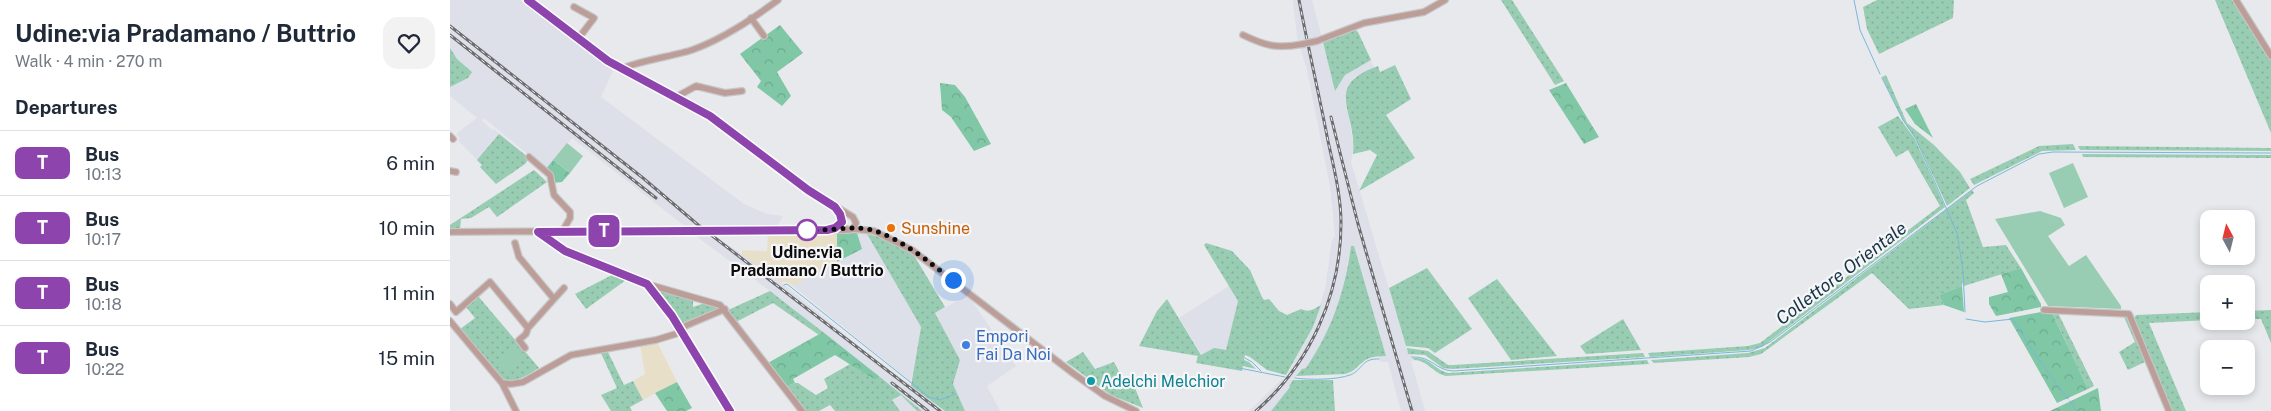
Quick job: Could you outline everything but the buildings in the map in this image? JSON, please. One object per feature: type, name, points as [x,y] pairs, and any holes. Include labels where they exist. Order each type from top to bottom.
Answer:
[{"type":"street","points":[[528,0],[578,39],[622,69],[710,116],[808,190],[872,231],[912,250],[1074,374],[1105,396],[1136,411]]},
{"type":"street","points":[[622,69],[629,65],[664,58],[706,45],[778,0]]},
{"type":"street","points":[[1243,35],[1271,47],[1289,47],[1318,41],[1364,23],[1424,12],[1446,0]]},
{"type":"street","points":[[2236,0],[2271,56]]},
{"type":"street","points":[[574,7],[594,18],[578,39]]},
{"type":"street","points":[[751,18],[764,36]]},
{"type":"street","points":[[676,97],[696,86],[725,93],[742,91]]},
{"type":"street","points":[[530,156],[550,175],[554,195],[570,212],[570,218],[562,232]]},
{"type":"street","points":[[835,207],[846,230]]},
{"type":"street","points":[[827,230],[835,228],[848,216]]},
{"type":"street","points":[[853,228],[856,224],[855,219]]},
{"type":"street","points":[[715,230],[846,230],[853,228],[872,231]]},
{"type":"street","points":[[450,232],[514,233],[686,230]]},
{"type":"street","points":[[538,232],[565,251],[647,284],[708,300],[725,309],[758,357],[802,411]]},
{"type":"street","points":[[514,233],[519,257],[554,299]]},
{"type":"street","points":[[450,304],[456,312],[490,282],[528,328]]},
{"type":"street","points":[[647,284],[672,316],[730,411]]},
{"type":"street","points":[[525,348],[519,340],[564,288]]},
{"type":"street","points":[[502,383],[517,384],[523,382],[572,355],[656,340],[682,332],[685,326],[725,309]]},
{"type":"street","points":[[2044,310],[2129,314],[2169,411]]},
{"type":"street","points":[[450,321],[502,383],[516,411]]},
{"type":"shaded area","points":[[450,0],[520,0],[613,71],[601,97],[744,204],[767,214],[783,216],[777,227],[715,226],[715,232],[711,233],[781,282],[870,355],[945,411],[922,411],[904,397],[917,411],[900,411],[892,400],[901,394],[785,302],[692,233],[687,232],[686,227],[572,138],[546,169],[484,118],[482,121],[492,130],[494,129],[529,158],[525,164],[496,184],[480,167],[482,165],[458,140],[460,138],[456,134],[477,118],[450,96],[450,87],[468,78],[472,72],[457,59],[450,48]]},
{"type":"shaded area","points":[[1293,0],[1312,0],[1321,35],[1317,36],[1318,43],[1323,42],[1336,90],[1345,75],[1351,71],[1371,60],[1374,68],[1355,76],[1348,86],[1345,99],[1354,145],[1351,162],[1408,353],[1412,354],[1414,360],[1411,361],[1425,411],[1401,411],[1388,362],[1380,362],[1379,356],[1386,356],[1354,246],[1351,246],[1341,298],[1327,333],[1315,355],[1306,368],[1302,369],[1289,385],[1290,387],[1271,411],[1249,411],[1282,379],[1285,379],[1313,327],[1325,289],[1332,240],[1335,236],[1330,186],[1307,70],[1300,47],[1304,46],[1302,39],[1298,40],[1297,37]]},
{"type":"shaded area","points":[[768,233],[837,233],[837,262],[793,286],[787,282],[779,282],[742,255],[742,250],[767,251]]},
{"type":"shaded area","points":[[857,233],[867,234],[921,327],[911,382],[793,286],[862,249]]},
{"type":"shaded area","points":[[1229,286],[1238,301],[1226,350],[1202,355],[1179,318]]},
{"type":"shaded area","points":[[968,295],[1016,366],[987,386],[1000,411],[965,411],[953,384],[960,360],[935,313]]},
{"type":"shaded area","points":[[657,342],[677,382],[643,400],[633,381],[645,374],[640,345]]},
{"type":"green space","points":[[1501,0],[1512,0],[1564,81],[1555,85]]},
{"type":"green space","points":[[1877,0],[1954,0],[1953,18],[1879,54],[1867,29],[1863,7]]},
{"type":"green space","points":[[2215,0],[2234,0],[2271,57],[2271,133]]},
{"type":"green space","points":[[780,25],[803,53],[777,72],[791,96],[782,106],[757,87],[761,81],[740,54]]},
{"type":"green space","points":[[1355,29],[1371,60],[1345,75],[1335,91],[1323,42]]},
{"type":"green space","points":[[450,48],[457,59],[472,72],[468,78],[450,87]]},
{"type":"green space","points":[[1395,65],[1411,99],[1386,115],[1415,158],[1359,191],[1377,155],[1370,150],[1353,154],[1353,139],[1346,92],[1351,82],[1361,74],[1378,66],[1380,72]]},
{"type":"green space","points":[[1886,75],[1907,123],[1934,145],[1960,172],[1970,188],[1947,206],[1916,139],[1903,120],[1882,77]]},
{"type":"green space","points":[[940,83],[955,85],[965,97],[991,144],[974,151],[951,117],[942,110]]},
{"type":"green space","points":[[1566,83],[1599,137],[1584,144],[1549,90]]},
{"type":"green space","points":[[1916,104],[1933,138],[1915,124],[1905,109]]},
{"type":"green space","points":[[1898,116],[1915,139],[1945,207],[1762,347],[1749,350],[1650,357],[1648,353],[1748,346],[1760,343],[1940,206],[1908,150],[1896,157],[1878,127]]},
{"type":"green space","points":[[499,134],[529,158],[525,164],[496,184],[480,167],[482,165],[477,160]]},
{"type":"green space","points":[[567,143],[583,156],[570,173],[553,160]]},
{"type":"green space","points":[[2073,144],[2076,150],[2042,151],[1974,185],[1970,179],[2039,146]]},
{"type":"green space","points":[[2078,146],[2271,148],[2271,151],[2080,150]]},
{"type":"green space","points":[[2082,154],[2271,155],[2271,158],[2083,157]]},
{"type":"green space","points":[[553,160],[570,173],[562,182],[553,183],[546,169]]},
{"type":"green space","points":[[2073,163],[2088,197],[2064,208],[2049,173]]},
{"type":"green space","points":[[534,170],[547,182],[497,217],[489,207],[471,218],[461,219],[460,229],[450,229],[450,225]]},
{"type":"green space","points":[[1972,190],[1974,193],[1966,200],[1983,247],[2006,245],[2021,268],[1964,286],[1963,280],[1962,286],[1939,295],[1944,305],[1909,309],[1872,273],[1761,354],[1749,357],[1654,363],[1651,360],[1748,353],[1765,348]]},
{"type":"green space","points":[[2040,211],[2061,218],[2065,225],[2048,236],[2069,266],[2086,255],[2121,306],[2121,309],[2048,306],[1995,219]]},
{"type":"green space","points":[[837,233],[857,233],[862,249],[837,262]]},
{"type":"green space","points":[[867,234],[885,238],[912,252],[945,307],[935,313],[960,360],[953,384],[965,411],[945,411],[911,386],[921,327]]},
{"type":"green space","points":[[1206,243],[1232,251],[1250,270],[1264,300],[1269,299],[1279,311],[1287,315],[1301,309],[1311,310],[1321,305],[1313,327],[1286,375],[1267,370],[1245,355],[1244,360],[1256,369],[1243,366],[1242,371],[1196,363],[1198,356],[1139,346],[1157,311],[1167,299],[1201,355],[1214,348],[1226,350],[1238,301],[1204,245]]},
{"type":"green space","points":[[1351,246],[1354,246],[1386,356],[1365,360],[1351,372],[1345,374],[1296,376],[1302,369],[1306,368],[1330,325],[1345,279]]},
{"type":"green space","points":[[1427,268],[1472,329],[1435,353],[1428,348],[1406,346],[1389,288]]},
{"type":"green space","points":[[2021,268],[2041,307],[1996,316],[1989,304],[1989,297],[2008,292],[2001,274]]},
{"type":"green space","points":[[614,274],[626,280],[586,309],[575,294]]},
{"type":"green space","points":[[1497,279],[1557,356],[1511,360],[1468,298]]},
{"type":"green space","points":[[1962,286],[1964,312],[1944,305],[1939,295]]},
{"type":"green space","points":[[657,288],[693,297],[693,307],[708,302],[719,306],[719,308],[682,325],[657,292]]},
{"type":"green space","points":[[770,291],[823,332],[819,335],[773,303],[736,322],[728,310]]},
{"type":"green space","points":[[478,296],[539,368],[515,380],[500,377],[460,329],[475,318],[466,307]]},
{"type":"green space","points":[[2271,310],[2271,343],[2261,319],[2255,319],[2255,311]]},
{"type":"green space","points":[[2041,312],[2052,313],[2088,389],[2057,403],[2009,318]]},
{"type":"green space","points":[[2200,312],[2200,320],[2149,323],[2186,411],[2171,411],[2133,320],[2136,315]]},
{"type":"green space","points":[[2052,313],[2058,313],[2094,386],[2088,389]]},
{"type":"green space","points":[[2127,316],[2147,361],[2128,370],[2119,352],[2135,342],[2124,317]]},
{"type":"green space","points":[[1623,319],[1641,350],[1586,354],[1580,346]]},
{"type":"green space","points":[[823,332],[880,377],[875,380],[835,355],[793,379],[795,383],[785,387],[766,364]]},
{"type":"green space","points":[[516,346],[524,355],[507,370],[498,361]]},
{"type":"green space","points":[[1407,348],[1428,351],[1448,365],[1643,353],[1645,357],[1452,369],[1443,368],[1425,355],[1408,354]]},
{"type":"green space","points":[[607,350],[624,385],[633,381],[643,400],[630,407],[632,411],[611,411],[601,395],[617,388],[600,351]]},
{"type":"green space","points":[[1083,352],[1095,369],[1114,362],[1126,385],[1135,388],[1143,408],[1111,395],[1066,362]]},
{"type":"green space","points":[[1413,358],[1429,362],[1449,373],[1647,360],[1649,364],[1446,376]]},
{"type":"green space","points":[[850,364],[875,380],[880,377],[922,411],[917,411],[901,395],[892,400],[900,411],[835,411],[830,405],[819,411],[805,411],[785,387],[798,383],[816,395],[828,388],[824,379]]},
{"type":"green space","points":[[1293,380],[1333,380],[1335,411],[1271,411],[1290,387]]},
{"type":"green space","points":[[677,382],[692,408],[686,411],[667,411],[655,393]]},
{"type":"green space","points":[[2098,388],[2101,411],[2050,411]]},
{"type":"waterway","points":[[1854,0],[1860,30],[1880,74]]},
{"type":"waterway","points":[[1882,78],[1903,120],[1916,139],[1957,233],[1963,271],[1965,312]]},
{"type":"waterway","name":"Collettore Orientale","points":[[1412,357],[1419,357],[1453,371],[1751,351],[1770,342],[1977,186],[2039,154],[2053,152],[2271,153]]},
{"type":"waterway","name":"Collettore Orientale","points":[[784,285],[787,284],[929,397],[940,400],[955,394]]},
{"type":"waterway","points":[[1966,319],[1985,322],[2013,319],[2034,353],[2068,399]]},
{"type":"waterway","points":[[1245,358],[1261,371]]},
{"type":"waterway","name":"Collettore Orientale","points":[[1295,378],[1322,379],[1344,377],[1354,373],[1365,362],[1379,359]]},
{"type":"waterway","name":"Collettore Orientale","points":[[1239,368],[1285,377]]},
{"type":"waterway","points":[[2070,401],[2076,411]]},
{"type":"tunnel","points":[[687,230],[715,230]]},
{"type":"railway","points":[[1256,411],[1292,372],[1307,350],[1328,302],[1340,250],[1341,213],[1335,172],[1299,0]]},
{"type":"railway","points":[[450,26],[643,178],[697,224],[940,411]]},
{"type":"railway","points":[[450,35],[656,198]]},
{"type":"railway","points":[[1331,117],[1358,224],[1412,411]]},
{"type":"railway","points":[[892,383],[928,411]]},
{"type":"bus line","name":"T","points":[[528,0],[608,61],[710,116],[808,190],[835,207],[841,216],[842,222],[835,228],[827,230],[538,232],[565,251],[647,284],[672,316],[730,411]]},
{"type":"place","name":"Sunshine","points":[[891,228]]},
{"type":"place","name":"Udine:via Pradamano / Buttrio","points":[[807,230]]},
{"type":"place","name":"Empori Fai Da Noi","points":[[966,345]]},
{"type":"place","name":"Adelchi Melchior","points":[[1091,381]]},
{"type":"route","points":[[807,230],[851,230],[859,228],[872,231],[908,248],[953,280]]}]
